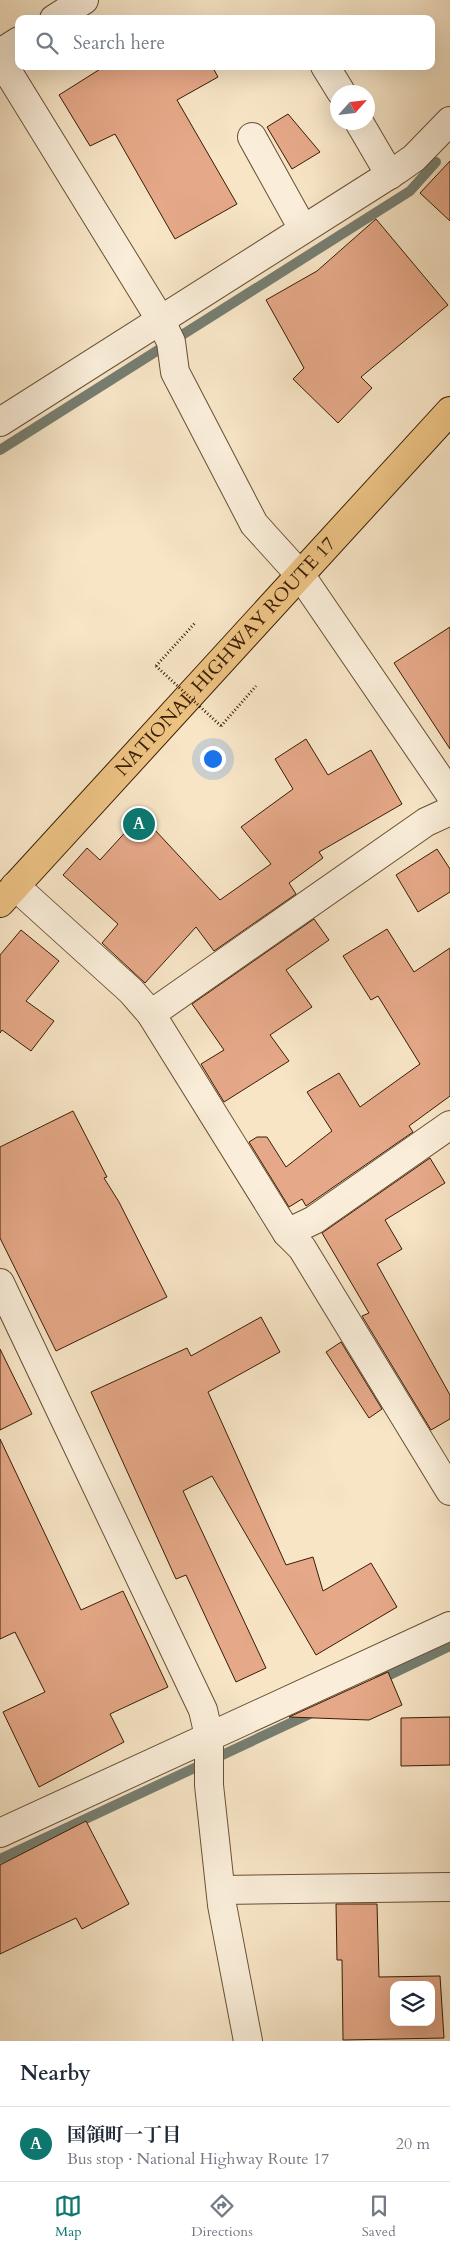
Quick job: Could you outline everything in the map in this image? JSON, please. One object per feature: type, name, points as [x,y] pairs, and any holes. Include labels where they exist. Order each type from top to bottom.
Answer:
[{"type":"highway","name":"NATIONAL HIGHWAY ROUTE 17","points":[[8,895],[450,411]]},
{"type":"street","points":[[60,15],[84,0]]},
{"type":"street","points":[[0,53],[15,44]]},
{"type":"street","points":[[0,59],[160,319],[171,342],[174,372],[254,524],[301,576],[450,794]]},
{"type":"street","points":[[327,70],[337,85]]},
{"type":"street","points":[[0,422],[390,175],[414,158],[447,129]]},
{"type":"street","points":[[363,130],[390,175]]},
{"type":"street","points":[[252,137],[303,229]]},
{"type":"street","points":[[151,1014],[426,822],[450,811]]},
{"type":"street","points":[[8,895],[131,991],[151,1014],[287,1233],[302,1248],[450,1491]]},
{"type":"street","points":[[287,1233],[314,1220],[450,1125]]},
{"type":"street","points":[[0,1283],[203,1710],[209,1736],[209,1785],[221,1890],[248,2041]]},
{"type":"street","points":[[0,1833],[450,1626]]},
{"type":"street","points":[[221,1890],[450,1887]]},
{"type":"path","points":[[195,623],[156,666],[221,726],[256,686]]},
{"type":"building","points":[[99,70],[214,70],[218,77],[177,100],[237,204],[175,239],[115,134],[90,146],[59,95]]},
{"type":"building","points":[[288,114],[320,152],[292,169],[267,127]]},
{"type":"building","points":[[450,161],[450,221],[420,193]]},
{"type":"building","points":[[376,219],[448,305],[361,377],[372,388],[338,423],[293,379],[304,368],[266,300],[317,271]]},
{"type":"building","points":[[450,627],[450,749],[394,663]]},
{"type":"building","points":[[306,739],[328,775],[371,750],[402,804],[319,852],[323,858],[289,883],[296,894],[214,951],[196,927],[145,983],[102,943],[118,924],[63,875],[87,848],[100,860],[141,815],[220,900],[271,864],[241,827],[293,789],[275,759]]},
{"type":"building","points":[[437,849],[450,869],[450,892],[418,912],[396,875]]},
{"type":"building","points":[[314,919],[329,940],[286,970],[312,1007],[270,1035],[289,1061],[224,1102],[201,1064],[224,1050],[192,1004]]},
{"type":"building","points":[[387,929],[414,972],[450,948],[450,1096],[409,1126],[413,1132],[306,1206],[302,1199],[289,1207],[249,1142],[257,1137],[267,1137],[286,1167],[332,1131],[307,1092],[339,1073],[360,1107],[420,1064],[378,996],[371,1000],[343,956]]},
{"type":"building","points":[[21,930],[59,961],[26,1001],[54,1021],[31,1051],[2,1030],[0,1033],[0,955]]},
{"type":"building","points":[[73,1111],[107,1177],[104,1178],[119,1202],[167,1297],[56,1351],[0,1238],[0,1147]]},
{"type":"building","points":[[430,1158],[445,1183],[385,1220],[402,1249],[377,1264],[450,1395],[450,1419],[431,1430],[362,1316],[369,1313],[322,1233]]},
{"type":"building","points":[[261,1317],[280,1352],[208,1392],[286,1565],[313,1557],[323,1591],[371,1563],[397,1607],[316,1655],[212,1476],[183,1491],[266,1668],[236,1682],[186,1575],[176,1579],[91,1392],[187,1348],[191,1356]]},
{"type":"building","points":[[341,1342],[382,1409],[369,1418],[326,1352]]},
{"type":"building","points":[[0,1349],[32,1414],[0,1430]]},
{"type":"building","points":[[0,1439],[81,1610],[123,1591],[168,1687],[110,1714],[124,1742],[39,1787],[3,1712],[45,1692],[15,1632],[0,1639]]},
{"type":"building","points":[[388,1672],[402,1705],[369,1720],[289,1717]]},
{"type":"building","points":[[450,1717],[450,1765],[401,1766],[401,1718]]},
{"type":"building","points":[[86,1821],[129,1904],[82,1929],[76,1918],[0,1954],[0,1865]]},
{"type":"building","points":[[336,1904],[377,1904],[379,1977],[440,1976],[444,2038],[343,2040],[342,1960],[337,1960]]},
{"type":"waterway","points":[[0,450],[410,191],[436,162]]},
{"type":"waterway","points":[[379,1680],[450,1646]]},
{"type":"waterway","points":[[0,1859],[314,1712]]},
{"type":"place","name":"国領町一丁目","points":[[139,824]]}]
